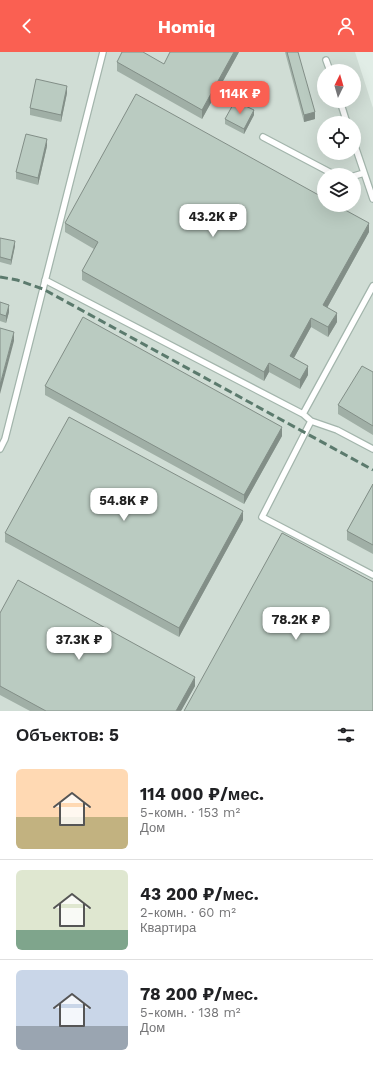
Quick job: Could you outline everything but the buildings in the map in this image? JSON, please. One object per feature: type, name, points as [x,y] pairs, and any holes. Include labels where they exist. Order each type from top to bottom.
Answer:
[{"type":"lane","points":[[0,449],[5,439],[103,52]]},
{"type":"lane","points":[[326,60],[327,64]]},
{"type":"lane","points":[[263,137],[322,168]]},
{"type":"lane","points":[[360,160],[373,199]]},
{"type":"lane","points":[[45,280],[303,414],[311,421],[337,430],[373,449]]},
{"type":"lane","points":[[303,414],[373,286]]},
{"type":"lane","points":[[311,421],[262,517],[373,575]]},
{"type":"shaded area","points":[[0,52],[355,52],[359,64],[317,64],[317,108],[361,108],[361,71],[373,108],[373,711],[0,711]]},
{"type":"railway","points":[[0,277],[17,280],[43,289],[373,470]]}]
